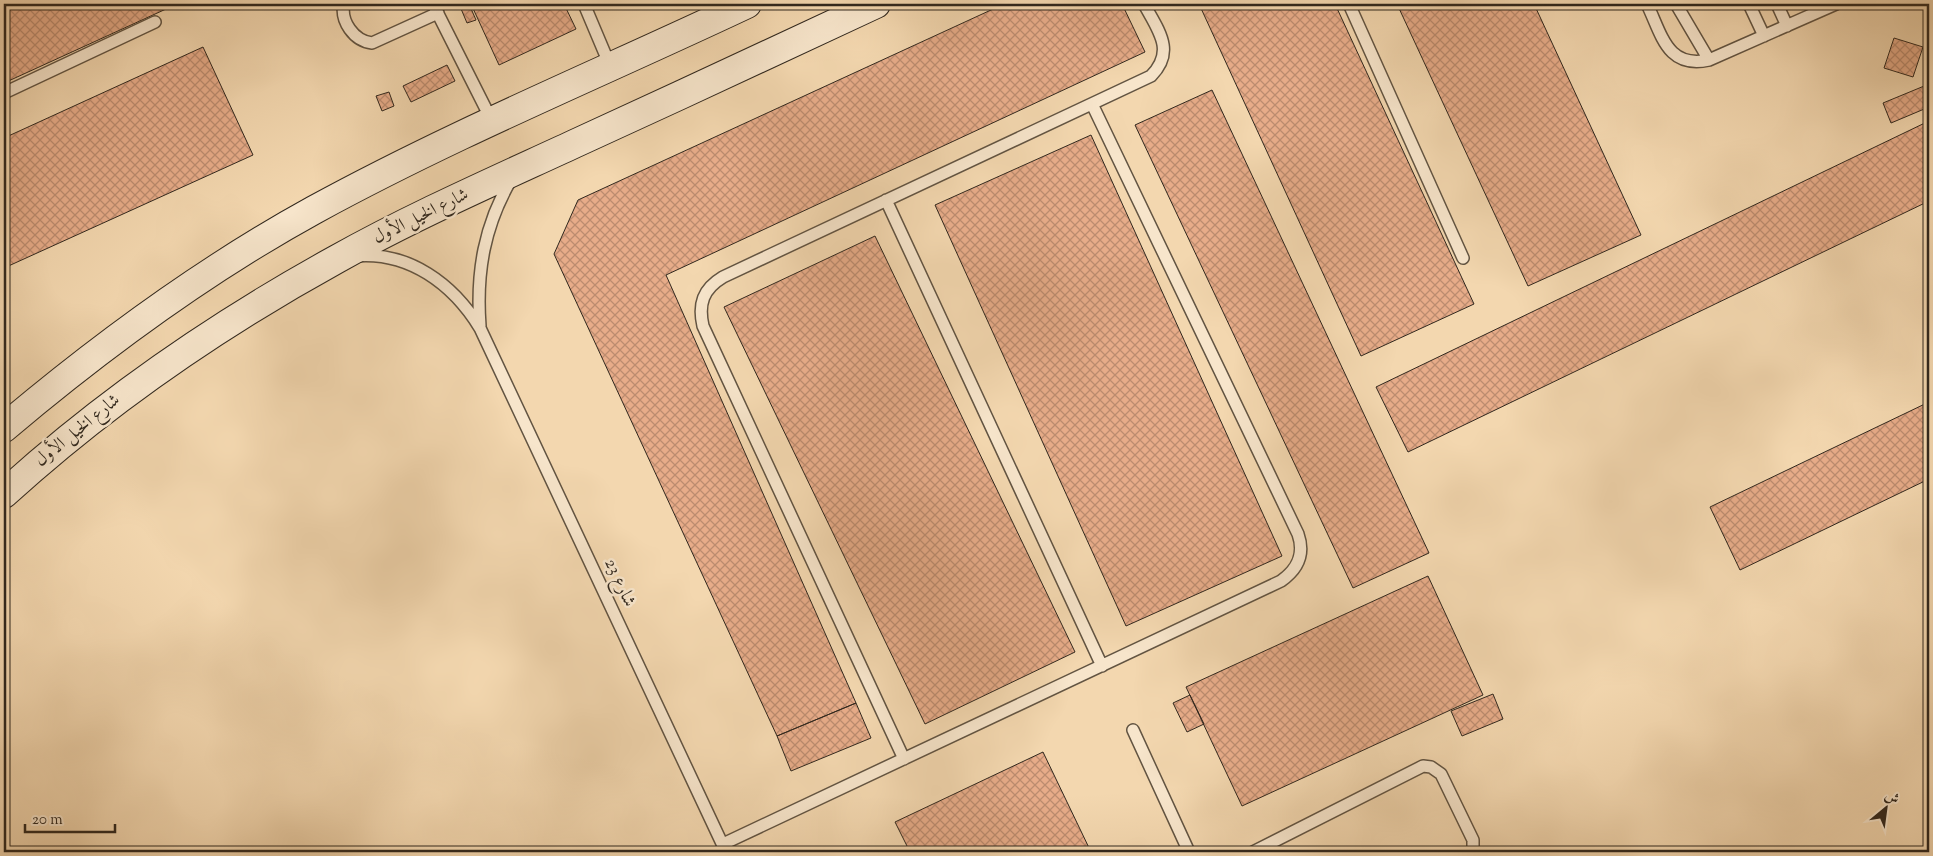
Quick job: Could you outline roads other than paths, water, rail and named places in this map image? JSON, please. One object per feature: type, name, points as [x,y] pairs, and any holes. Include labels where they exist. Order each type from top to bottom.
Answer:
[{"type":"main road","points":[[4,428],[108,344],[244,252],[314,210],[492,121],[612,68],[747,4]]},
{"type":"main road","name":"شارع الخيل الأول","points":[[4,494],[80,428],[139,383],[270,297],[338,258],[426,212],[876,4]]},
{"type":"lane","points":[[344,4],[343,14],[356,37],[363,42],[372,43],[435,8],[492,121]]},
{"type":"lane","points":[[584,4],[612,68]]},
{"type":"lane","points":[[904,759],[702,326],[700,314],[701,301],[706,291],[723,277],[1150,76],[1162,61],[1163,42],[1144,4]]},
{"type":"lane","points":[[1349,4],[1463,258]]},
{"type":"lane","points":[[1647,4],[1667,45],[1674,54],[1683,61],[1694,63],[1709,60],[1836,4]]},
{"type":"lane","points":[[1676,4],[1709,60]]},
{"type":"lane","points":[[1749,4],[1764,36]]},
{"type":"lane","points":[[1776,4],[1787,26]]},
{"type":"lane","points":[[4,93],[155,22]]},
{"type":"lane","points":[[724,848],[904,759],[1281,581],[1295,569],[1301,552],[1298,534],[1092,104]]},
{"type":"lane","name":"شارع 23","points":[[480,328],[479,273],[484,246],[502,194],[516,171]]},
{"type":"lane","points":[[886,200],[1102,666]]},
{"type":"lane","name":"شارع 23","points":[[338,258],[383,257],[425,271],[457,295],[480,328],[724,848]]},
{"type":"lane","points":[[1133,730],[1189,852]]},
{"type":"lane","points":[[1253,852],[1423,766],[1431,767],[1441,774],[1473,840],[1473,852]]}]
